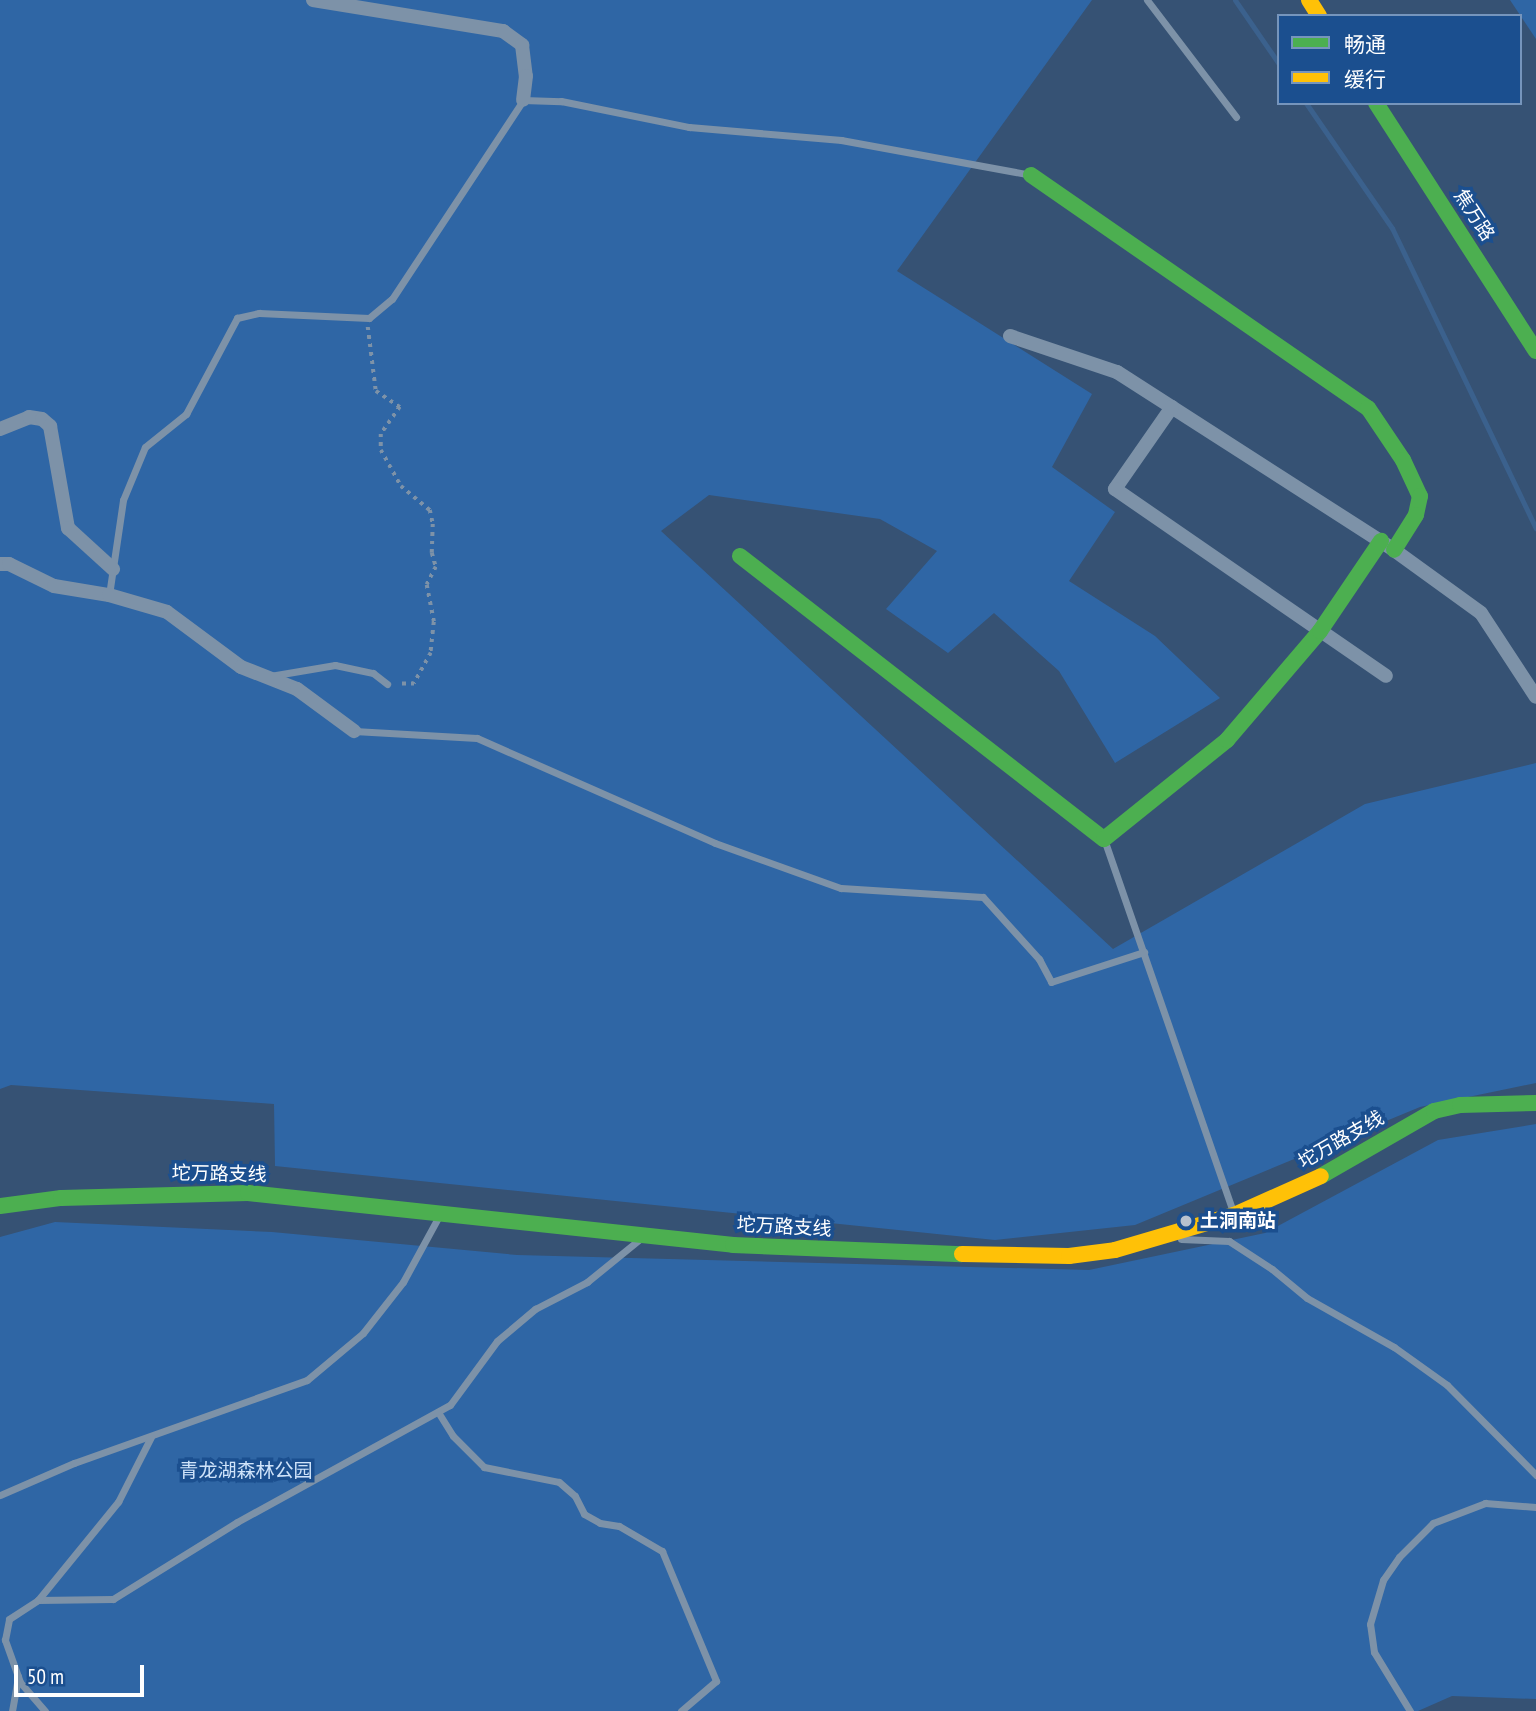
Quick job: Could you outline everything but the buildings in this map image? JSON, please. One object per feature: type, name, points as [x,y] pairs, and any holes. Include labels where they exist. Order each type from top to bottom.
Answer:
[{"type":"main road","name":"焦万路","points":[[1377,105],[1536,351]]},
{"type":"main road","points":[[740,556],[1104,839],[1227,740],[1320,631],[1387,546],[1416,515],[1420,496],[1403,460],[1380,430],[1368,408],[1031,175]]},
{"type":"main road","name":"坨万路支线","points":[[0,1206],[74,1197],[248,1193],[641,1238],[829,1251],[1069,1256],[1115,1250],[1234,1215],[1311,1182],[1434,1111],[1460,1105],[1536,1103]]},
{"type":"street","points":[[313,0],[503,31],[522,45],[526,76],[523,100]]},
{"type":"street","points":[[1010,336],[1117,372],[1387,546],[1481,612],[1536,697]]},
{"type":"street","points":[[1172,407],[1115,489],[1386,676]]},
{"type":"street","points":[[0,429],[29,416],[42,419],[50,426],[68,528],[113,569]]},
{"type":"street","points":[[0,564],[9,564],[54,586],[109,595],[167,612],[242,667],[297,689],[354,731]]},
{"type":"lane","points":[[1147,0],[1236,117]]},
{"type":"lane","points":[[109,595],[123,500],[145,447],[186,414],[237,318],[259,313],[369,318],[392,299],[523,100],[561,101],[689,127],[841,140],[1031,175]]},
{"type":"lane","points":[[266,677],[335,665],[373,673],[387,684]]},
{"type":"lane","points":[[354,731],[477,738],[715,843],[841,888],[984,897],[1039,959],[1051,982],[1144,952]]},
{"type":"lane","points":[[1104,839],[1234,1215]]},
{"type":"lane","points":[[0,1495],[74,1463],[307,1380],[363,1333],[403,1282],[440,1214]]},
{"type":"lane","points":[[38,1600],[113,1599],[237,1522],[450,1405],[497,1341],[534,1308],[587,1282],[641,1238]]},
{"type":"lane","points":[[1163,1238],[1230,1241],[1272,1269],[1307,1298],[1394,1347],[1447,1385],[1536,1475]]},
{"type":"lane","points":[[438,1412],[453,1436],[484,1466],[559,1482],[575,1496],[584,1514],[600,1523],[619,1526],[662,1551],[716,1681],[681,1711]]},
{"type":"lane","points":[[45,1711],[39,1708],[18,1676],[5,1640],[9,1619],[38,1600],[118,1502],[152,1437]]},
{"type":"lane","points":[[1410,1711],[1374,1652],[1370,1624],[1383,1580],[1399,1557],[1433,1523],[1485,1503],[1536,1507]]},
{"type":"lane","points":[[12,1711],[18,1676]]},
{"type":"path","points":[[369,318],[367,335],[376,391],[400,407],[381,434],[381,450],[401,486],[430,510],[432,553],[436,566],[428,585],[434,621],[431,653],[414,684],[387,684]]},
{"type":"green space","points":[[0,0],[1092,0],[897,271],[1092,394],[1052,467],[1115,512],[1069,581],[1155,636],[1220,698],[1115,763],[1059,671],[994,613],[948,653],[886,609],[937,551],[880,519],[709,495],[661,531],[1113,949],[1365,804],[1536,763],[1536,1083],[1420,1107],[1135,1225],[995,1240],[275,1166],[274,1104],[11,1085],[0,1089]]},
{"type":"green space","points":[[1510,0],[1536,0],[1536,39],[1522,14]]},
{"type":"green space","name":"青龙湖森林公园","points":[[1536,1124],[1536,1699],[1452,1696],[1418,1711],[0,1711],[0,1237],[55,1222],[272,1232],[517,1255],[1089,1270],[1265,1233],[1438,1140]]},
{"type":"waterway","points":[[1235,0],[1277,61]]},
{"type":"waterway","points":[[1307,105],[1392,228],[1536,528]]},
{"type":"traffic: fast","points":[[1377,105],[1536,351]]},
{"type":"traffic: fast","points":[[1031,175],[1368,408],[1403,460],[1420,496],[1416,515],[1394,550]]},
{"type":"traffic: fast","points":[[740,556],[1104,839],[1227,740],[1320,631],[1381,541]]},
{"type":"traffic: fast","points":[[1321,1176],[1434,1111],[1460,1105],[1536,1103]]},
{"type":"traffic: fast","points":[[0,1206],[61,1198],[248,1193],[733,1245],[962,1254]]},
{"type":"traffic: slow","points":[[1309,0],[1318,14]]},
{"type":"traffic: slow","points":[[962,1254],[1069,1256],[1115,1250],[1234,1215],[1321,1176]]},
{"type":"place","name":"土洞南站","points":[[1186,1221]]}]
